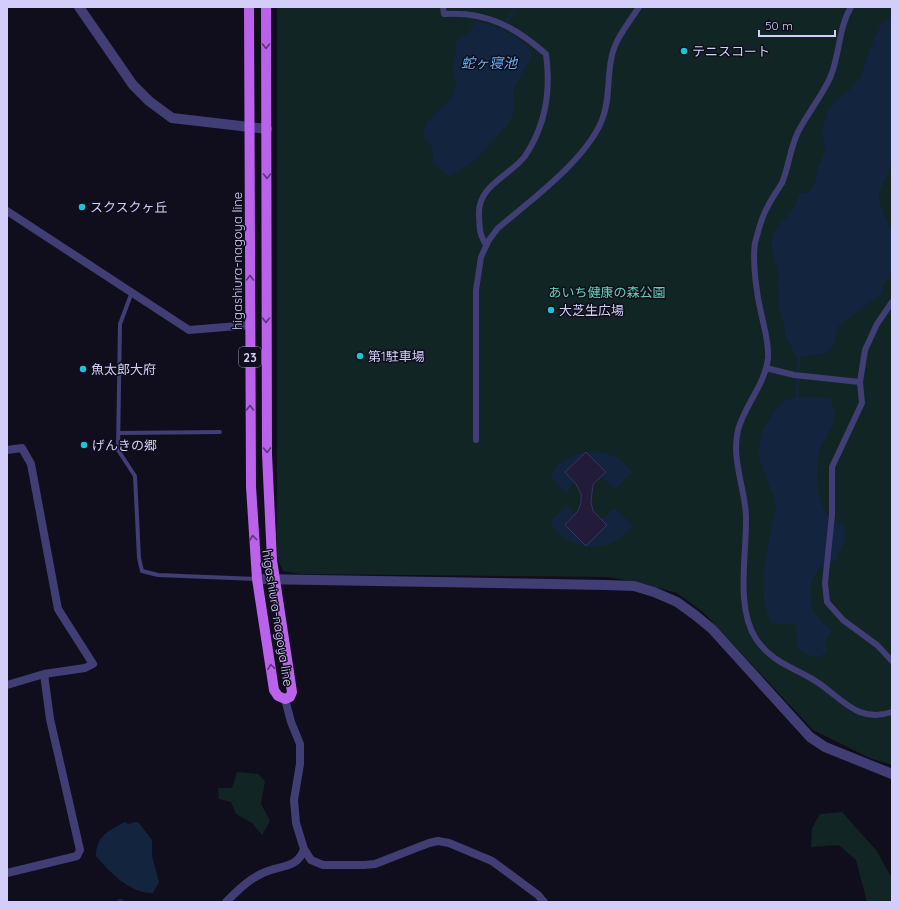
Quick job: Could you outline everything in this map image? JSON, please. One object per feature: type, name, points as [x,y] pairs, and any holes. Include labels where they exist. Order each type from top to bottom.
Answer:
[{"type":"main road","name":"higashiura-nagoya line","points":[[249,7],[251,487],[257,580],[274,690],[278,696],[285,699],[290,697],[292,692],[275,580],[267,454],[266,7]]},
{"type":"street","points":[[79,7],[133,85],[150,101],[172,118],[267,129]]},
{"type":"street","points":[[444,7],[444,14],[472,15],[499,22],[516,30],[546,54],[549,84],[539,128],[524,156],[486,190],[478,207],[479,232],[486,245]]},
{"type":"street","points":[[476,440],[476,290],[481,257],[486,245],[498,228],[574,161],[594,136],[606,106],[610,60],[615,46],[639,7]]},
{"type":"street","points":[[851,7],[841,31],[838,50],[830,77],[798,132],[790,152],[785,174],[767,207],[755,243],[754,258],[761,315],[767,337],[768,356],[766,368],[760,385],[743,416],[738,430],[736,448],[746,516],[744,579],[748,617],[756,638],[772,656],[785,666],[819,683],[841,702],[862,714],[883,715],[892,712]]},
{"type":"street","points":[[7,211],[189,330],[250,325]]},
{"type":"street","points":[[892,302],[877,324],[865,350],[860,382],[862,403],[832,466],[832,515],[825,583],[828,602],[843,620],[877,645],[892,661]]},
{"type":"street","points":[[766,368],[794,375],[860,382]]},
{"type":"street","points":[[7,450],[22,448],[31,464],[58,609],[93,664],[85,668],[44,674],[7,685]]},
{"type":"street","points":[[257,580],[606,585],[634,586],[654,592],[677,602],[712,629],[810,737],[825,747],[892,774]]},
{"type":"street","points":[[7,873],[77,856],[80,850],[50,719],[44,674]]},
{"type":"street","points":[[285,699],[291,722],[300,744],[300,764],[294,800],[296,823],[304,849],[311,860],[323,865],[375,864],[429,843],[438,841],[449,843],[492,861],[538,895],[544,902]]},
{"type":"street","points":[[226,902],[243,887],[263,873],[296,862],[302,856],[304,849]]},
{"type":"lane","points":[[132,292],[120,324],[118,450],[135,476],[139,558],[142,571],[158,575],[213,576],[257,580]]},
{"type":"lane","points":[[119,433],[220,432]]},
{"type":"green space","name":"あいち健康の森公園","points":[[277,7],[892,7],[892,765],[870,758],[813,730],[703,612],[677,593],[641,583],[609,577],[301,574],[283,571],[277,557]]},
{"type":"green space","points":[[237,772],[258,774],[265,781],[261,804],[270,821],[262,835],[252,823],[236,814],[231,802],[219,799],[218,788],[232,788]]},
{"type":"green space","points":[[842,812],[876,850],[892,878],[892,902],[867,902],[856,860],[839,845],[811,847],[812,828],[820,814]]},
{"type":"water","points":[[892,15],[892,163],[879,193],[879,201],[892,234],[892,267],[890,278],[882,285],[883,293],[839,325],[832,348],[827,353],[802,357],[795,356],[785,334],[784,324],[778,309],[779,297],[777,284],[779,274],[772,251],[772,237],[777,226],[788,216],[795,206],[800,193],[809,192],[815,184],[818,166],[825,152],[822,130],[828,110],[836,100],[850,89],[860,78],[875,36],[881,25]]},
{"type":"water","name":"蛇ヶ寝池","points":[[476,22],[490,25],[508,32],[523,42],[532,54],[513,89],[514,112],[508,124],[476,159],[449,176],[432,162],[432,150],[430,145],[425,140],[425,126],[454,93],[455,84],[453,64],[456,53],[455,44],[458,39],[471,31],[470,29]]},
{"type":"water","points":[[820,397],[830,399],[834,407],[835,415],[831,429],[820,449],[818,456],[818,490],[824,510],[829,516],[841,524],[845,530],[845,534],[843,544],[836,561],[822,567],[814,576],[812,582],[810,595],[812,608],[818,618],[832,631],[826,640],[827,651],[819,658],[798,649],[795,624],[776,624],[771,622],[767,610],[763,586],[764,573],[776,506],[758,450],[762,434],[770,417],[781,404],[787,400],[795,398]]},
{"type":"water","points":[[592,451],[610,454],[624,463],[633,472],[615,489],[590,467],[566,492],[550,476],[558,466],[568,458]]},
{"type":"water","points":[[566,506],[591,529],[614,508],[634,525],[618,540],[609,544],[590,547],[580,545],[563,536],[550,522]]},
{"type":"water","points":[[125,822],[128,824],[136,822],[139,823],[152,840],[152,856],[159,882],[153,893],[137,890],[121,881],[107,869],[96,856],[98,843],[104,834]]},
{"type":"building","points":[[586,452],[606,472],[593,484],[591,502],[593,511],[607,525],[586,546],[565,525],[578,511],[581,502],[581,494],[576,484],[565,472]]},
{"type":"waterway","points":[[500,32],[516,7]]},
{"type":"waterway","points":[[797,398],[799,356]]},
{"type":"waterway","points":[[118,902],[120,900],[123,902]]},
{"type":"place","name":"テニスコート","points":[[684,51]]},
{"type":"place","name":"スクスクヶ丘","points":[[82,207]]},
{"type":"place","name":"大芝生広場","points":[[551,310]]},
{"type":"place","name":"第1駐車場","points":[[360,356]]},
{"type":"place","name":"魚太郎大府","points":[[83,369]]},
{"type":"place","name":"げんきの郷","points":[[84,445]]}]
